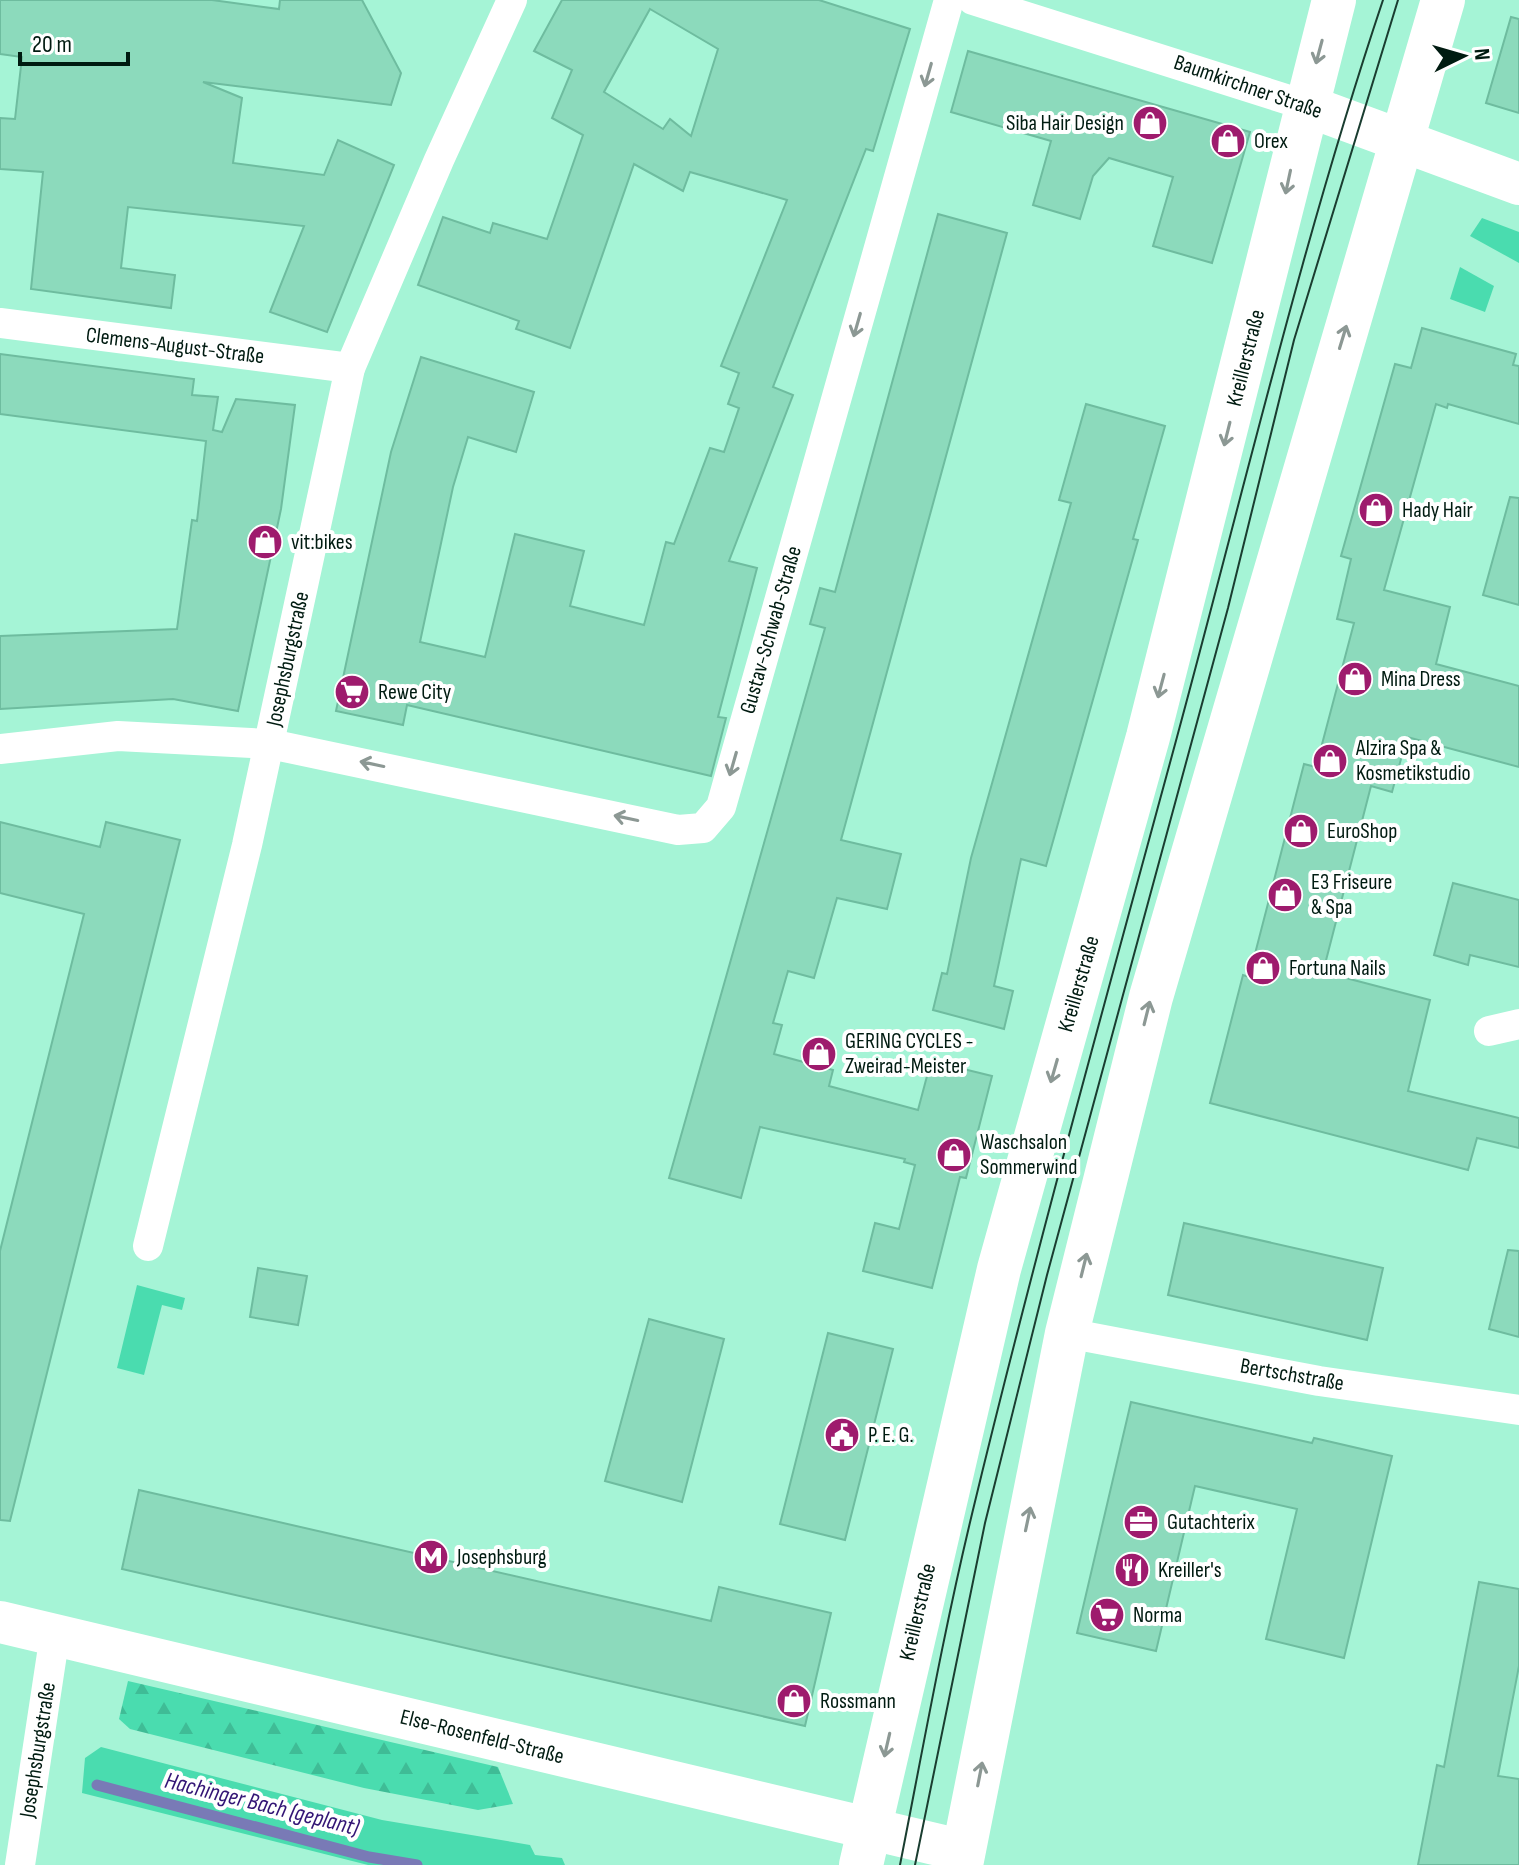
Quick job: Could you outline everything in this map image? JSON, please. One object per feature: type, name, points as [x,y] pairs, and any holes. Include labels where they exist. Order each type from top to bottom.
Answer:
[{"type":"main road","name":"Kreillerstraße","points":[[864,1848],[999,1269],[1167,664],[1239,387],[1305,105],[1334,0]]},
{"type":"main road","points":[[963,1858],[1067,1333],[1151,997],[1443,0]]},
{"type":"street","name":"Josephsburgstraße","points":[[148,1246],[270,744],[350,368],[512,0]]},
{"type":"street","name":"Gustav-Schwab-Straße","points":[[0,749],[118,736],[270,744],[678,830],[703,828],[721,807],[949,0]]},
{"type":"street","name":"Baumkirchner Straße","points":[[973,0],[1305,105],[1519,184]]},
{"type":"street","name":"Clemens-August-Straße","points":[[0,323],[350,368]]},
{"type":"street","points":[[1489,1031],[1519,1024]]},
{"type":"street","name":"Bertschstraße","points":[[1067,1333],[1319,1381],[1519,1410]]},
{"type":"street","name":"Else-Rosenfeld-Straße","points":[[0,1622],[864,1848],[963,1858]]},
{"type":"street","name":"Josephsburgstraße","points":[[20,1865],[55,1634]]},
{"type":"green space","points":[[1482,218],[1519,232],[1519,263],[1470,236]]},
{"type":"green space","points":[[1460,267],[1494,286],[1485,312],[1450,299]]},
{"type":"green space","points":[[137,1285],[185,1298],[182,1310],[162,1305],[144,1375],[117,1368]]},
{"type":"green space","points":[[128,1681],[498,1767],[513,1804],[478,1810],[364,1788],[130,1729],[119,1719]]},
{"type":"green space","points":[[101,1747],[382,1820],[530,1845],[535,1855],[562,1858],[565,1865],[368,1865],[82,1793],[85,1758]]},
{"type":"building","points":[[0,0],[212,0],[279,9],[280,0],[362,0],[401,73],[391,105],[203,82],[242,98],[233,163],[324,175],[338,140],[394,165],[327,332],[270,312],[304,226],[128,207],[121,268],[175,275],[171,308],[31,289],[43,172],[0,169],[0,118],[15,119],[22,57],[0,54]]},
{"type":"building","points":[[562,0],[819,0],[910,29],[873,151],[866,149],[773,387],[793,395],[729,561],[757,568],[718,717],[726,718],[711,776],[407,705],[403,725],[336,711],[391,452],[421,357],[534,392],[516,452],[468,437],[453,487],[420,642],[485,657],[515,534],[584,551],[570,606],[644,625],[666,542],[674,544],[710,448],[724,452],[739,408],[728,404],[739,373],[721,366],[787,200],[690,172],[683,191],[634,164],[570,348],[516,329],[519,321],[418,285],[443,217],[490,233],[493,223],[547,239],[583,135],[552,118],[572,70],[534,51]],"holes":[[[650,9],[718,49],[691,136],[670,119],[663,129],[604,92]]]},
{"type":"building","points":[[1511,17],[1519,19],[1519,113],[1486,103]]},
{"type":"building","points":[[968,51],[1250,132],[1212,263],[1153,246],[1173,177],[1109,158],[1093,176],[1080,219],[1033,205],[1051,141],[951,112]]},
{"type":"building","points":[[938,214],[1007,233],[841,840],[901,854],[887,909],[837,898],[814,978],[788,971],[773,1023],[782,1025],[774,1054],[833,1070],[829,1086],[918,1110],[931,1061],[992,1076],[966,1178],[960,1177],[932,1288],[863,1271],[875,1223],[899,1229],[915,1165],[904,1162],[905,1159],[760,1127],[741,1198],[669,1178],[825,628],[810,624],[820,588],[835,592]]},
{"type":"building","points":[[1422,328],[1516,354],[1513,365],[1519,366],[1519,424],[1448,404],[1447,408],[1436,404],[1384,590],[1450,607],[1436,664],[1519,686],[1519,767],[1407,737],[1392,792],[1371,786],[1323,972],[1430,1000],[1408,1091],[1519,1118],[1519,1148],[1477,1138],[1468,1170],[1210,1103],[1243,975],[1249,977],[1304,764],[1316,767],[1354,623],[1337,619],[1351,559],[1341,556],[1395,364],[1411,368]]},
{"type":"building","points":[[0,354],[194,379],[192,395],[218,397],[213,430],[222,432],[236,399],[295,405],[281,509],[238,711],[173,699],[0,709],[0,636],[177,629],[192,520],[197,521],[206,441],[0,414]]},
{"type":"building","points":[[1086,404],[1165,426],[1133,539],[1138,540],[1046,866],[1021,859],[994,986],[1013,991],[1004,1029],[933,1010],[942,973],[947,974],[971,858],[1071,503],[1059,500]]},
{"type":"building","points":[[1510,497],[1519,498],[1519,605],[1483,595]]},
{"type":"building","points":[[0,822],[100,847],[106,822],[180,840],[10,1521],[0,1520],[0,1251],[84,914],[0,893]]},
{"type":"building","points":[[1453,883],[1519,900],[1519,967],[1470,955],[1468,965],[1434,955]]},
{"type":"building","points":[[1184,1223],[1383,1268],[1367,1340],[1168,1295]]},
{"type":"building","points":[[1508,1250],[1519,1251],[1519,1337],[1489,1329]]},
{"type":"building","points":[[258,1268],[307,1276],[298,1325],[250,1317]]},
{"type":"building","points":[[649,1319],[724,1339],[682,1502],[605,1481]]},
{"type":"building","points":[[828,1333],[893,1349],[845,1540],[780,1524]]},
{"type":"building","points":[[1131,1402],[1312,1443],[1314,1438],[1392,1456],[1344,1658],[1266,1639],[1297,1509],[1195,1486],[1156,1651],[1077,1633]]},
{"type":"building","points":[[139,1490],[711,1621],[719,1587],[831,1613],[805,1726],[122,1569]]},
{"type":"building","points":[[1479,1582],[1519,1589],[1519,1666],[1498,1776],[1519,1779],[1519,1865],[1418,1865],[1437,1765],[1444,1767]]},
{"type":"waterway","name":"Hachinger Bach (geplant)","points":[[97,1785],[369,1857],[417,1865]]},
{"type":"tram line","points":[[900,1865],[962,1558],[1021,1319],[1300,274],[1383,0]]},
{"type":"tram line","points":[[915,1865],[985,1523],[1047,1275],[1228,608],[1294,340],[1398,0]]},
{"type":"place","name":"Siba Hair Design","points":[[1150,123]]},
{"type":"place","name":"Orex","points":[[1228,141]]},
{"type":"place","name":"Hady Hair","points":[[1376,510]]},
{"type":"place","name":"vit:bikes","points":[[265,542]]},
{"type":"place","name":"Mina Dress","points":[[1355,679]]},
{"type":"place","name":"Rewe City","points":[[352,692]]},
{"type":"place","name":"Alzira Spa & Kosmetikstudio","points":[[1330,761]]},
{"type":"place","name":"EuroShop","points":[[1301,831]]},
{"type":"place","name":"E3 Friseure & Spa","points":[[1285,895]]},
{"type":"place","name":"Fortuna Nails","points":[[1263,968]]},
{"type":"place","name":"GERING CYCLES - Zweirad-Meister","points":[[819,1054]]},
{"type":"place","name":"Waschsalon Sommerwind","points":[[954,1155]]},
{"type":"place","name":"P. E. G.","points":[[842,1435]]},
{"type":"place","name":"Gutachterix","points":[[1141,1522]]},
{"type":"place","name":"Josephsburg","points":[[431,1557]]},
{"type":"place","name":"Kreiller's","points":[[1132,1570]]},
{"type":"place","name":"Norma","points":[[1107,1615]]},
{"type":"place","name":"Rossmann","points":[[794,1701]]}]
